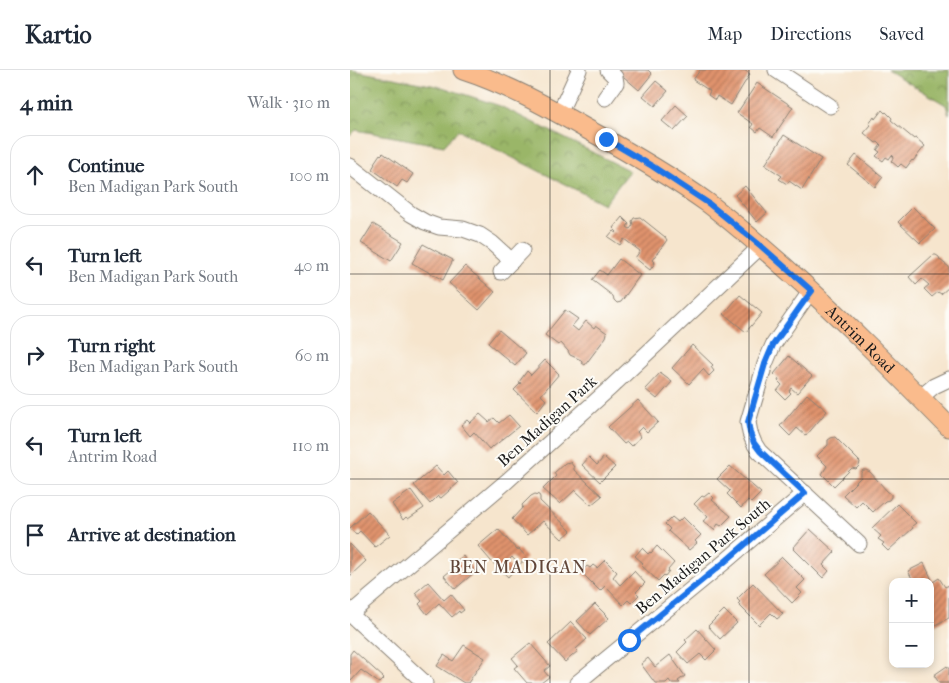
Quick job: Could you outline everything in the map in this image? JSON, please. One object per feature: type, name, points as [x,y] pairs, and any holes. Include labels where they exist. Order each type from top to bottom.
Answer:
[{"type":"main road","name":"Antrim Road","points":[[463,70],[514,90],[560,114],[660,171],[708,203],[812,291],[949,427]]},
{"type":"street","points":[[560,114],[579,70]]},
{"type":"street","points":[[605,98],[616,83],[615,77],[608,70]]},
{"type":"street","points":[[776,70],[830,106]]},
{"type":"street","points":[[350,166],[411,214],[425,222],[439,227],[462,229],[480,235],[517,256],[501,272]]},
{"type":"street","name":"Ben Madigan Park","points":[[350,614],[522,468],[761,246]]},
{"type":"street","points":[[812,291],[773,345],[765,364],[748,422],[750,433],[760,451],[859,544]]},
{"type":"street","points":[[920,398],[934,386],[949,379]]},
{"type":"street","name":"Ben Madigan Park South","points":[[576,683],[727,560],[805,493]]},
{"type":"street","points":[[350,614],[425,683]]},
{"type":"green space","points":[[350,70],[442,87],[500,106],[630,171],[604,204],[458,130],[444,146],[356,130],[350,136]]},
{"type":"green space","points":[[887,70],[949,70],[949,115],[946,105]]},
{"type":"building","points":[[616,70],[648,70],[652,74],[639,90]]},
{"type":"building","points":[[700,70],[744,70],[750,74],[731,105],[717,96],[715,100],[708,95],[710,91],[693,80]]},
{"type":"building","points":[[656,81],[668,91],[655,106],[643,96]]},
{"type":"building","points":[[757,83],[793,107],[773,137],[760,128],[757,132],[751,127],[753,124],[737,113]]},
{"type":"building","points":[[676,105],[688,116],[674,131],[662,121]]},
{"type":"building","points":[[882,110],[892,118],[891,120],[925,146],[906,168],[901,164],[898,167],[891,161],[894,157],[892,155],[889,159],[886,157],[883,161],[876,156],[880,152],[877,150],[881,145],[864,133],[871,125],[869,124],[874,117],[875,119]]},
{"type":"building","points":[[784,135],[821,159],[802,190],[789,181],[787,184],[779,179],[782,176],[765,165]]},
{"type":"building","points":[[383,153],[413,174],[407,183],[402,180],[397,187],[372,169],[380,154]]},
{"type":"building","points":[[856,155],[883,177],[875,187],[848,165]]},
{"type":"building","points":[[745,186],[767,213],[757,222],[735,195]]},
{"type":"building","points":[[913,207],[935,229],[920,243],[898,222]]},
{"type":"building","points":[[622,217],[629,224],[627,227],[630,229],[634,218],[640,217],[667,240],[652,260],[655,263],[650,270],[635,258],[640,251],[624,239],[620,245],[608,237],[613,231],[617,232],[613,228]]},
{"type":"building","points":[[373,224],[403,242],[391,261],[361,243]]},
{"type":"building","points":[[423,244],[453,260],[443,280],[412,263]]},
{"type":"building","points":[[933,255],[939,257],[949,267],[949,287],[941,294],[938,292],[932,297],[924,289],[929,285],[922,279],[916,285],[909,277]]},
{"type":"building","points":[[619,259],[640,275],[621,302],[617,303],[613,296],[592,280],[600,270],[607,275]]},
{"type":"building","points":[[465,266],[495,292],[479,310],[449,283]]},
{"type":"building","points":[[740,295],[762,313],[746,332],[724,314]]},
{"type":"building","points":[[565,310],[578,319],[572,326],[578,331],[586,321],[594,328],[596,325],[607,333],[585,365],[581,360],[570,355],[561,343],[558,345],[545,335]]},
{"type":"building","points":[[499,330],[526,353],[515,366],[488,343]]},
{"type":"building","points":[[692,345],[713,365],[711,367],[714,371],[709,376],[703,369],[689,384],[672,368]]},
{"type":"building","points":[[789,356],[812,376],[797,393],[791,388],[789,391],[791,393],[785,399],[777,391],[782,385],[774,374]]},
{"type":"building","points":[[545,360],[559,374],[541,395],[546,400],[537,412],[514,390],[521,383],[519,382],[527,371],[531,375]]},
{"type":"building","points":[[660,373],[672,382],[657,399],[645,389]]},
{"type":"building","points":[[807,394],[827,411],[806,436],[797,428],[790,436],[780,426]]},
{"type":"building","points":[[638,400],[658,422],[647,432],[642,427],[637,432],[641,437],[631,446],[627,442],[624,444],[608,427]]},
{"type":"building","points":[[480,414],[489,422],[494,418],[499,423],[509,415],[519,426],[489,449],[474,432],[470,436],[461,425],[467,420],[470,423]]},
{"type":"building","points":[[835,437],[860,462],[856,469],[852,468],[834,486],[822,474],[827,466],[817,456],[828,445],[828,440]]},
{"type":"building","points":[[589,457],[597,465],[604,457],[615,467],[600,482],[582,465]]},
{"type":"building","points":[[570,462],[574,470],[602,496],[591,505],[575,490],[560,504],[543,489],[556,476],[554,473],[565,463]]},
{"type":"building","points":[[436,466],[444,475],[448,471],[458,483],[441,498],[438,496],[430,504],[414,485]]},
{"type":"building","points":[[730,466],[761,493],[751,503],[748,500],[741,508],[727,494],[730,491],[717,479]]},
{"type":"building","points":[[863,470],[870,472],[891,494],[889,500],[885,501],[873,512],[862,501],[856,507],[843,495],[861,477]]},
{"type":"building","points":[[411,490],[424,508],[408,519],[406,517],[403,520],[392,504]]},
{"type":"building","points":[[709,493],[714,498],[712,500],[731,516],[721,526],[718,524],[714,530],[703,521],[708,517],[694,504],[702,496],[704,497]]},
{"type":"building","points":[[535,494],[539,495],[540,501],[571,531],[562,539],[543,521],[527,535],[512,519],[523,507],[522,505]]},
{"type":"building","points":[[897,504],[916,523],[888,551],[882,545],[884,543],[878,539],[881,536],[872,528]]},
{"type":"building","points":[[368,511],[390,535],[375,547],[360,531],[356,535],[350,528]]},
{"type":"building","points":[[672,517],[678,522],[683,517],[701,535],[695,541],[697,543],[689,550],[668,531],[670,529],[665,524]]},
{"type":"building","points":[[498,529],[527,558],[519,565],[512,557],[506,563],[513,571],[508,577],[478,546]]},
{"type":"building","points":[[810,529],[835,552],[823,565],[829,571],[823,578],[793,548]]},
{"type":"building","points":[[350,544],[366,561],[350,576]]},
{"type":"building","points":[[657,546],[674,563],[665,576],[658,581],[641,565],[643,563],[635,556],[642,548],[648,554]]},
{"type":"building","points":[[463,556],[475,572],[455,589],[444,576],[456,566],[454,563]]},
{"type":"building","points":[[782,557],[805,580],[797,588],[802,593],[792,603],[764,574]]},
{"type":"building","points":[[605,560],[617,572],[613,577],[620,585],[634,571],[645,583],[636,592],[639,595],[631,603],[628,600],[623,605],[605,586],[600,591],[581,572],[587,566],[590,568],[593,565],[597,568]]},
{"type":"building","points":[[924,563],[931,578],[912,578],[908,571]]},
{"type":"building","points":[[939,578],[945,587],[949,585],[949,618],[935,625],[934,581]]},
{"type":"building","points":[[428,582],[444,600],[451,594],[464,610],[460,613],[459,611],[452,617],[439,603],[427,614],[419,604],[422,601],[415,593]]},
{"type":"building","points":[[753,583],[783,614],[777,619],[771,613],[759,625],[738,604],[740,602],[737,599]]},
{"type":"building","points":[[595,604],[609,618],[590,635],[577,621]]},
{"type":"building","points":[[724,610],[737,623],[720,639],[708,626]]},
{"type":"building","points":[[571,622],[587,639],[576,649],[578,651],[565,662],[548,644]]},
{"type":"building","points":[[697,629],[716,650],[706,660],[700,654],[688,664],[677,652],[687,642],[685,640]]},
{"type":"building","points":[[530,643],[550,666],[544,671],[549,677],[541,683],[527,683],[514,668],[518,665],[512,658]]},
{"type":"building","points":[[464,645],[485,658],[468,683],[464,683],[437,666],[444,655],[453,661]]},
{"type":"building","points":[[353,650],[384,678],[379,683],[361,670],[350,680],[350,654]]},
{"type":"building","points":[[670,655],[685,676],[678,681],[680,683],[671,683],[669,680],[666,683],[655,683],[641,664],[648,658],[655,667]]},
{"type":"building","points":[[947,666],[949,669],[949,683],[939,683],[934,675]]},
{"type":"district","name":"BEN MADIGAN","points":[[518,567]]},
{"type":"route","points":[[606,139],[652,166],[708,203],[812,291],[773,345],[765,364],[748,422],[754,443],[760,451],[805,493],[629,640]]}]
